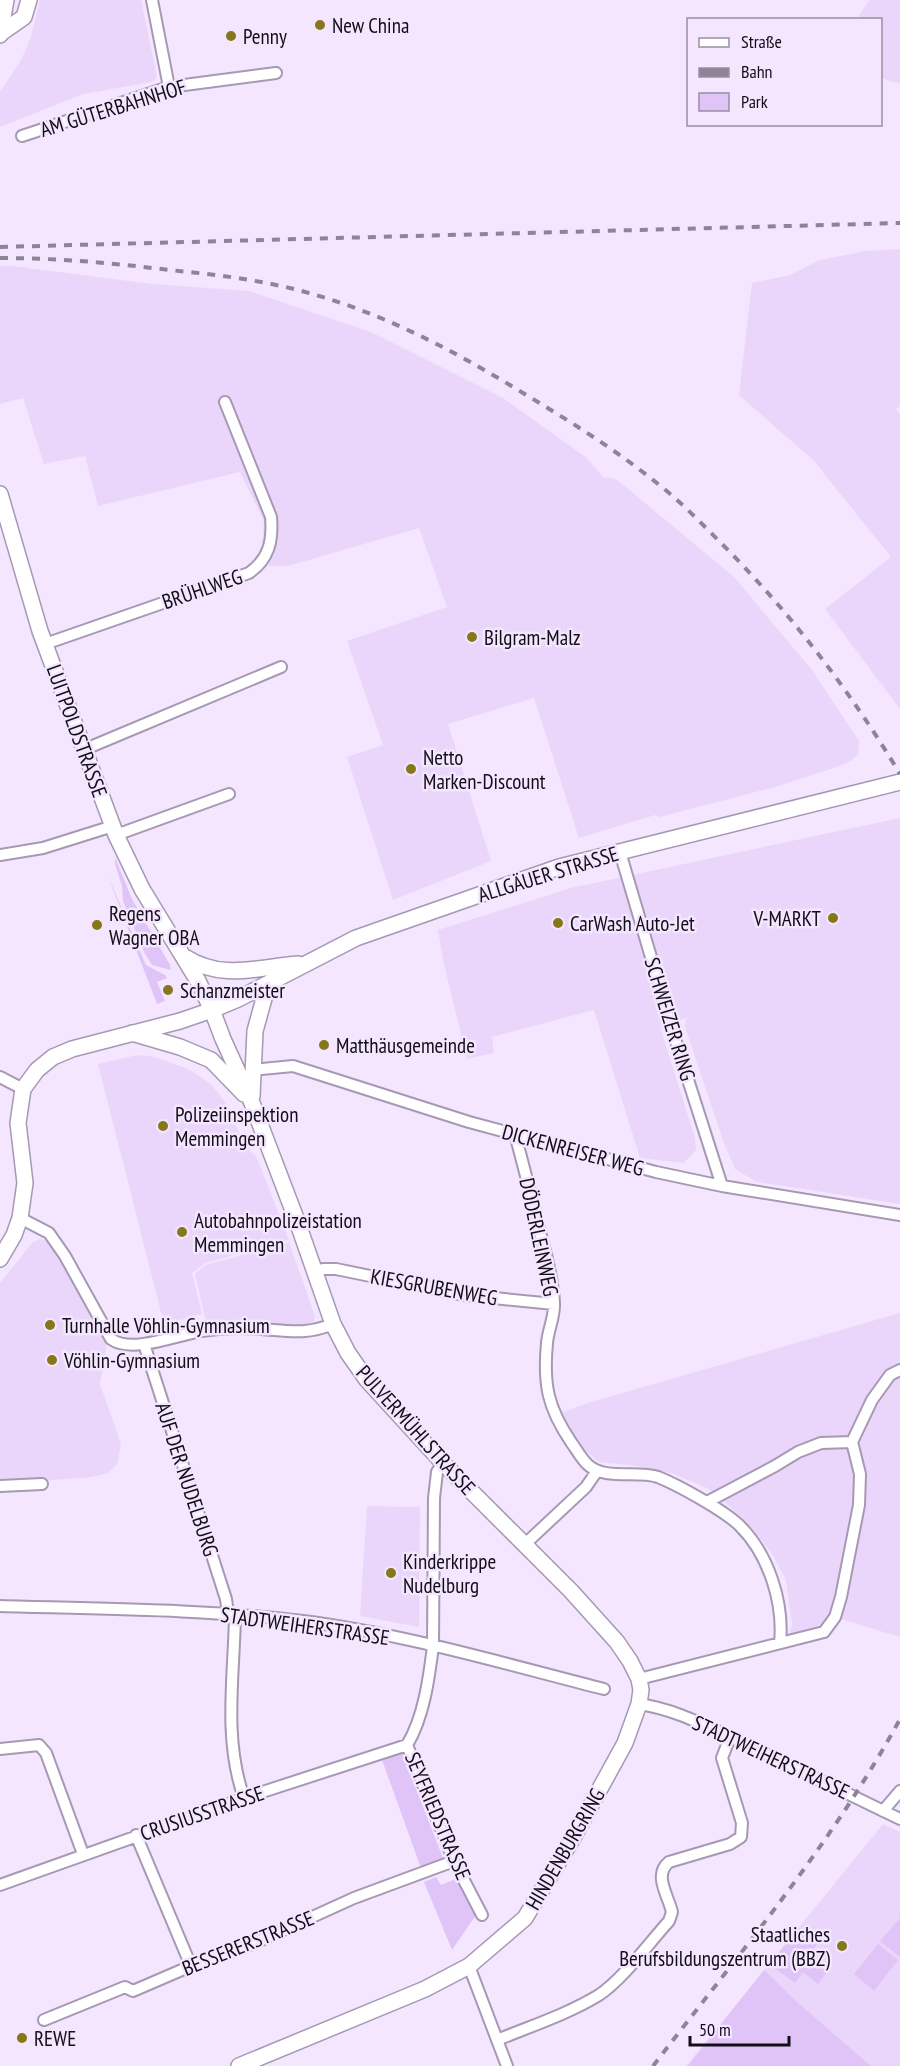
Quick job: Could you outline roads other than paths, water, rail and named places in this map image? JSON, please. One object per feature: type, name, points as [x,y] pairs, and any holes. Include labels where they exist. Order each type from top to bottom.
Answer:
[{"type":"main road","points":[[0,34],[6,0]]},
{"type":"main road","points":[[0,34],[24,17],[29,0]]},
{"type":"main road","name":"LUITPOLDSTRASSE","points":[[0,494],[45,644],[114,830],[146,896],[183,955],[212,1010]]},
{"type":"main road","name":"ALLGÄUER STRASSE","points":[[23,1089],[37,1070],[53,1057],[72,1049],[188,1019],[212,1010],[356,938],[406,919],[559,867],[900,782]]},
{"type":"main road","points":[[183,955],[199,966],[233,972],[304,964]]},
{"type":"main road","points":[[252,1103],[255,1031],[268,984]]},
{"type":"main road","name":"PULVERMÜHLSTRASSE","points":[[212,1010],[252,1103],[333,1324],[348,1353],[367,1380],[443,1463],[571,1591],[616,1642],[630,1661],[639,1679]]},
{"type":"main road","points":[[132,1034],[180,1047],[211,1060],[252,1103]]},
{"type":"main road","points":[[0,1259],[14,1235],[20,1218],[25,1183],[18,1123],[23,1089]]},
{"type":"main road","name":"HINDENBURGRING","points":[[239,2066],[425,1989],[469,1966],[525,1918],[574,1836],[625,1743],[639,1704],[639,1679]]},
{"type":"street","points":[[152,0],[169,87]]},
{"type":"street","name":"AM GÜTERBAHNHOF","points":[[22,136],[169,87],[276,73]]},
{"type":"street","name":"BRÜHLWEG","points":[[45,644],[249,573],[259,566],[268,553],[272,533],[271,517],[225,402]]},
{"type":"street","points":[[83,750],[281,667]]},
{"type":"street","points":[[0,855],[114,830],[229,794]]},
{"type":"street","name":"SCHWEIZER RING","points":[[620,852],[722,1186]]},
{"type":"street","name":"DICKENREISER WEG","points":[[252,1070],[293,1066],[469,1122],[656,1172],[722,1186],[900,1215]]},
{"type":"street","points":[[0,1077],[23,1089]]},
{"type":"street","name":"DÖDERLEINWEG","points":[[515,1134],[548,1262],[554,1304],[547,1342],[548,1396],[557,1421],[588,1464],[597,1471]]},
{"type":"street","points":[[20,1218],[49,1233],[65,1256],[111,1339],[122,1345],[144,1344],[202,1331],[240,1328],[297,1333],[333,1324]]},
{"type":"street","name":"KIESGRUBENWEG","points":[[314,1272],[336,1269],[463,1295],[554,1304]]},
{"type":"street","name":"AUF DER NUDELBURG","points":[[144,1344],[231,1614],[230,1731],[237,1779],[244,1798]]},
{"type":"street","points":[[639,1679],[824,1632],[835,1617],[841,1597],[859,1505],[860,1474],[852,1442],[872,1400],[890,1375],[900,1370]]},
{"type":"street","points":[[707,1502],[798,1452],[821,1443],[852,1442]]},
{"type":"street","name":"SEYFRIEDSTRASSE","points":[[443,1463],[437,1472],[434,1498],[433,1646],[419,1714],[407,1745],[454,1861],[483,1915]]},
{"type":"street","points":[[524,1545],[586,1487],[597,1471],[656,1477],[707,1502],[739,1525],[755,1545],[769,1570],[776,1593],[781,1623],[780,1643]]},
{"type":"street","points":[[0,1486],[42,1484]]},
{"type":"street","name":"STADTWEIHERSTRASSE","points":[[0,1605],[231,1614],[305,1622],[433,1646],[604,1689]]},
{"type":"street","name":"STADTWEIHERSTRASSE","points":[[639,1704],[674,1711],[760,1749],[900,1820]]},
{"type":"street","points":[[497,2040],[559,2014],[605,1990],[669,1921],[672,1912],[663,1884],[661,1872],[663,1867],[669,1862],[730,1844],[741,1837],[742,1823],[722,1758],[730,1737]]},
{"type":"street","points":[[0,1749],[39,1745],[46,1753],[83,1854]]},
{"type":"street","name":"CRUSIUSSTRASSE","points":[[0,1885],[136,1835],[407,1745]]},
{"type":"street","points":[[883,1811],[900,1791]]},
{"type":"street","points":[[136,1835],[191,1966]]},
{"type":"street","name":"BESSERERSTRASSE","points":[[44,2020],[125,1987],[133,1991],[191,1966],[214,1959],[354,1898],[454,1861]]},
{"type":"street","points":[[469,1966],[507,2066]]},
{"type":"railway","points":[[0,247],[900,223]]},
{"type":"railway","points":[[0,258],[127,265],[232,277],[294,289],[382,318],[492,374],[611,449],[678,500],[745,568],[794,623],[839,681],[900,774]]},
{"type":"railway","points":[[653,2066],[815,1854],[845,1810],[900,1719]]},
{"type":"place","name":"New China","points":[[320,25]]},
{"type":"place","name":"Penny","points":[[231,36]]},
{"type":"place","name":"Bilgram-Malz","points":[[472,637]]},
{"type":"place","name":"Netto Marken-Discount","points":[[411,769]]},
{"type":"place","name":"V-MARKT","points":[[833,918]]},
{"type":"place","name":"CarWash Auto-Jet","points":[[558,923]]},
{"type":"place","name":"Regens Wagner OBA","points":[[97,925]]},
{"type":"place","name":"Schanzmeister","points":[[168,990]]},
{"type":"place","name":"Matthäusgemeinde","points":[[324,1045]]},
{"type":"place","name":"Polizeiinspektion Memmingen","points":[[163,1126]]},
{"type":"place","name":"Autobahnpolizeistation Memmingen","points":[[182,1232]]},
{"type":"place","name":"Turnhalle Vöhlin-Gymnasium","points":[[50,1325]]},
{"type":"place","name":"Vöhlin-Gymnasium","points":[[52,1360]]},
{"type":"place","name":"Kinderkrippe Nudelburg","points":[[391,1573]]},
{"type":"place","name":"Staatliches Berufsbildungszentrum (BBZ)","points":[[842,1946]]},
{"type":"place","name":"REWE","points":[[22,2038]]}]
